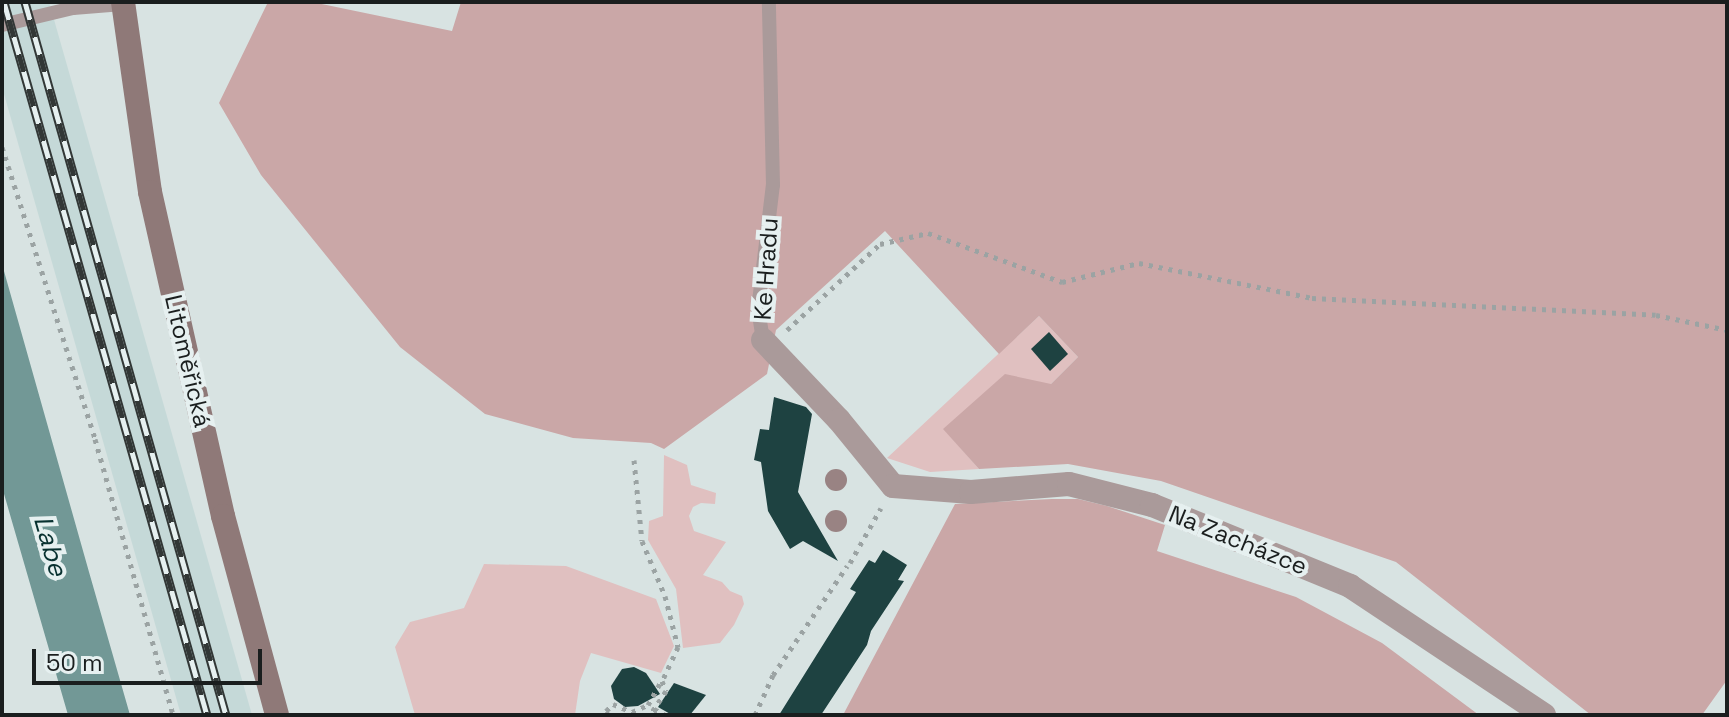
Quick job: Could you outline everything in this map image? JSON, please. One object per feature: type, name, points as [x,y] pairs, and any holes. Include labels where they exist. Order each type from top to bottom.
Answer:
[{"type":"main road","name":"Litoměřická","points":[[123,3],[150,192],[223,516],[277,715]]},
{"type":"street","name":"Ke Hradu","points":[[763,340],[839,420],[893,486]]},
{"type":"street","name":"Na Zacházce","points":[[893,486],[971,492],[1069,484],[1152,505],[1350,586],[1544,715]]},
{"type":"lane","name":"Ke Hradu","points":[[763,340],[758,310],[773,185],[769,2]]},
{"type":"lane","points":[[2,25],[73,8],[123,3]]},
{"type":"path","points":[[2,147],[95,439],[173,715]]},
{"type":"path","points":[[763,340],[791,328],[880,244],[928,233],[1062,282],[1139,263],[1312,298],[1656,315],[1727,330]]},
{"type":"path","points":[[608,715],[606,711],[613,704],[632,712],[648,705],[678,647],[665,596],[642,541],[634,460]]},
{"type":"path","points":[[755,715],[773,675],[849,564],[893,486]]},
{"type":"path","points":[[662,680],[666,691],[652,712],[667,714]]},
{"type":"shaded area","points":[[2,2],[49,2],[252,715],[181,715],[2,87]]},
{"type":"shaded area","points":[[268,2],[312,2],[452,31],[461,2],[1727,2],[1727,680],[1702,715],[1591,715],[1396,562],[1161,481],[1068,464],[979,469],[943,429],[1005,374],[1051,384],[1078,357],[1039,316],[999,354],[885,231],[776,330],[767,374],[664,449],[651,443],[573,438],[485,414],[400,347],[261,175],[219,103]]},
{"type":"shaded area","points":[[1039,316],[1078,357],[1051,384],[944,429],[979,469],[930,472],[887,458]]},
{"type":"shaded area","points":[[664,455],[687,465],[691,485],[716,493],[715,504],[701,503],[693,507],[689,516],[694,531],[726,542],[703,575],[722,582],[730,591],[742,596],[744,604],[734,625],[720,643],[683,648],[676,589],[648,540],[649,521],[663,516]]},
{"type":"shaded area","points":[[1078,499],[1165,525],[1157,551],[1296,597],[1382,643],[1479,715],[843,715],[955,504]]},
{"type":"shaded area","points":[[484,564],[566,566],[656,599],[674,646],[661,673],[591,653],[580,681],[575,715],[415,715],[395,647],[410,622],[464,608]]},
{"type":"water","name":"Labe","points":[[2,264],[130,715],[68,715],[2,487]]},
{"type":"building","points":[[1049,332],[1068,354],[1050,371],[1031,349]]},
{"type":"building","points":[[774,397],[806,407],[812,414],[798,492],[838,561],[803,541],[790,549],[768,511],[761,462],[754,460],[760,429],[769,430]]},
{"type":"building","points":[[883,550],[907,565],[898,580],[904,581],[871,631],[867,645],[821,715],[779,715],[856,592],[850,589],[869,560],[875,563]]},
{"type":"building","points":[[634,667],[646,673],[660,694],[638,706],[625,707],[614,699],[611,686],[622,669]]},
{"type":"building","points":[[674,683],[706,695],[690,715],[672,715],[658,707]]},
{"type":"railway","points":[[4,2],[207,715]]},
{"type":"railway","points":[[25,2],[226,715]]}]
